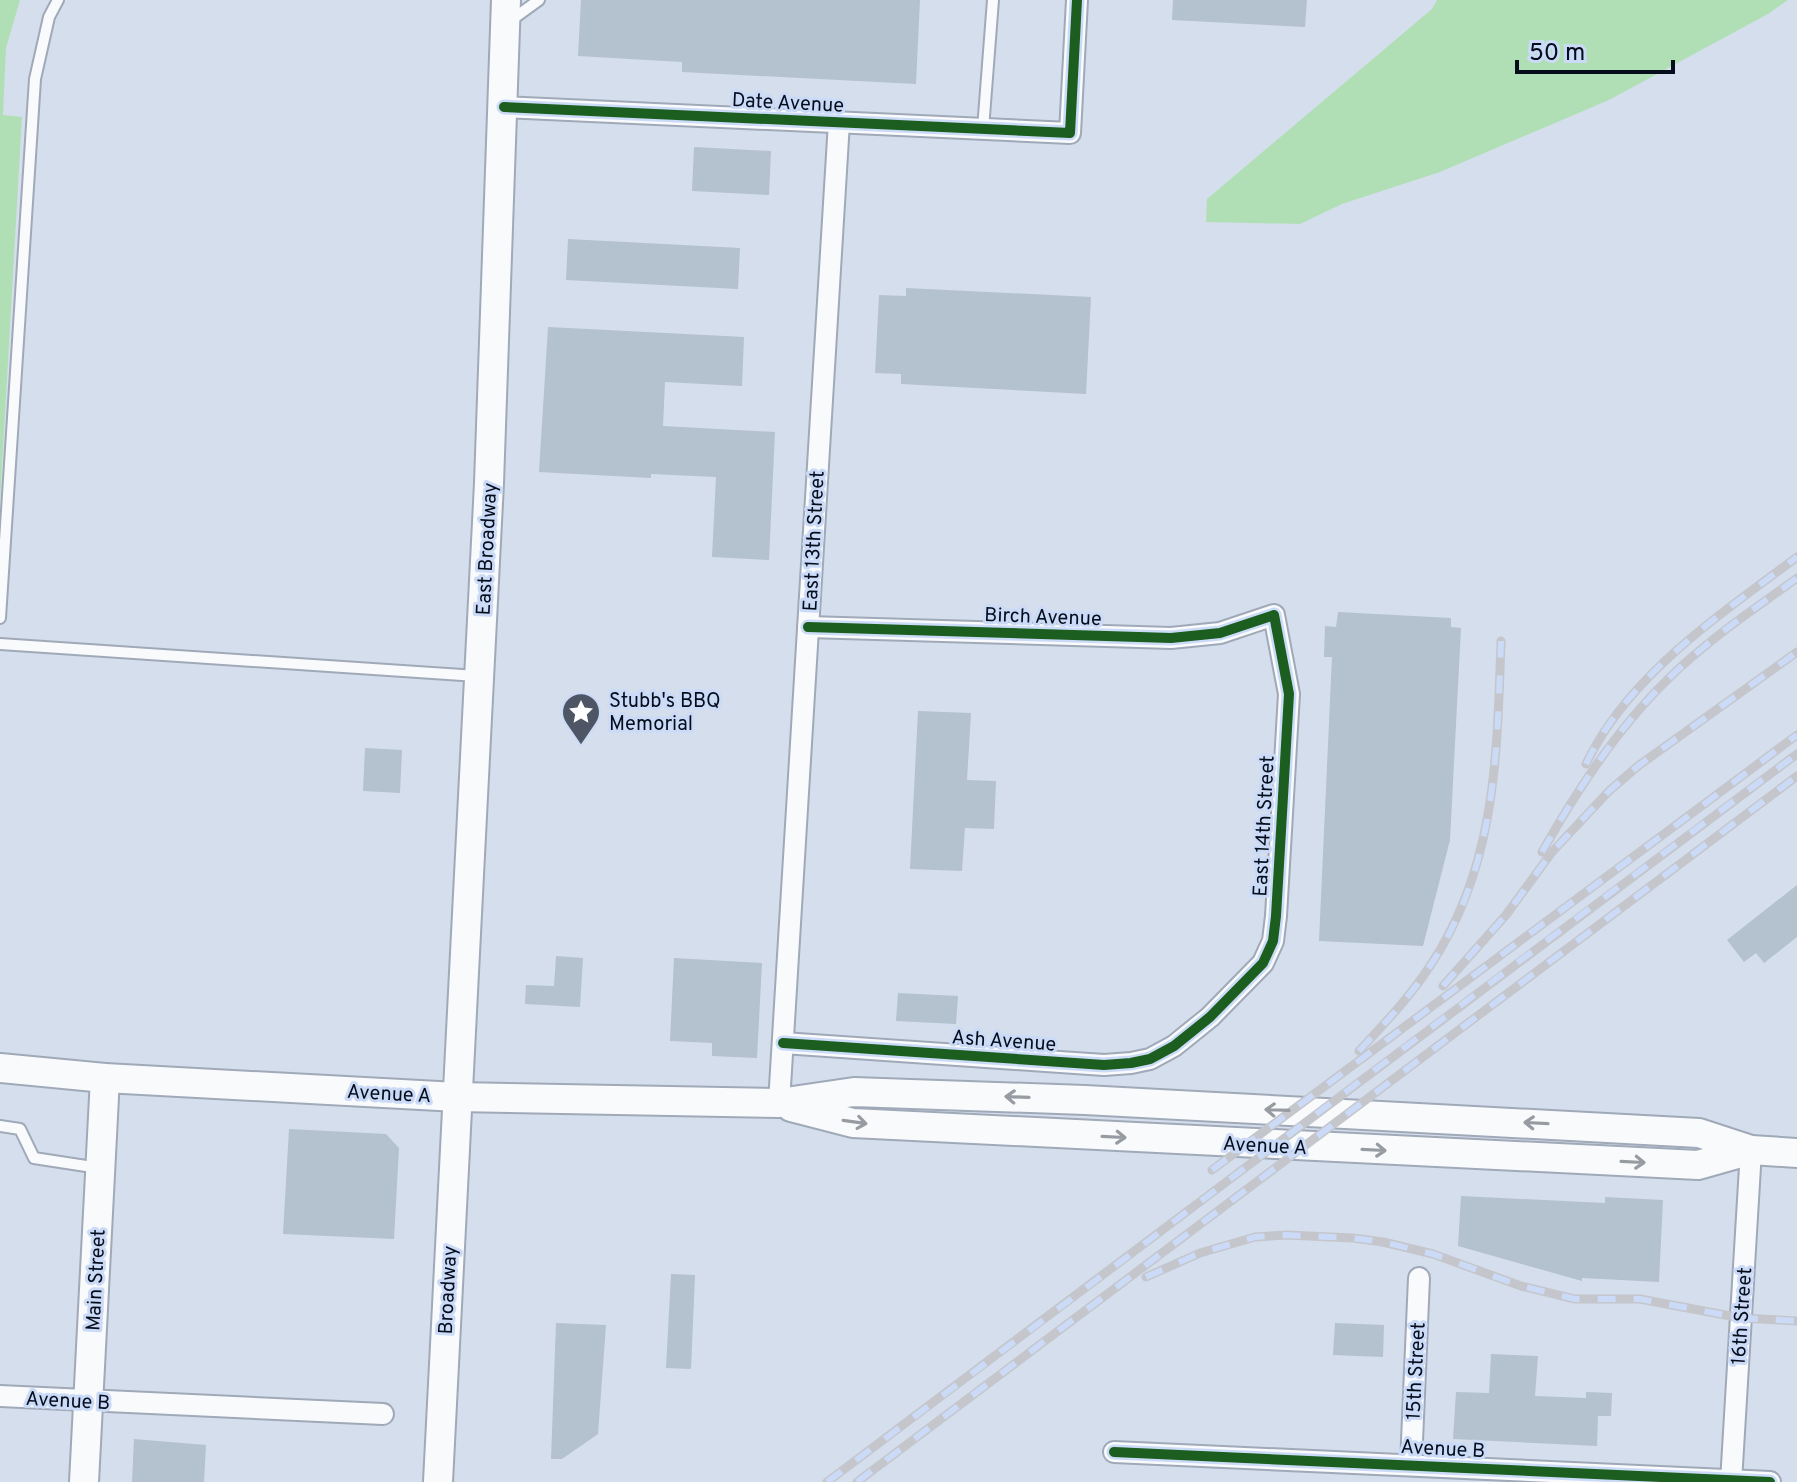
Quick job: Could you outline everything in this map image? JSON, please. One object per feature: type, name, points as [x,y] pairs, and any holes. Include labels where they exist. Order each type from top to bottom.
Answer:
[{"type":"main road","name":"East Broadway","points":[[457,1097],[479,676],[506,12]]},
{"type":"main road","name":"Avenue A","points":[[0,1068],[105,1078],[457,1097],[779,1103],[853,1123],[1371,1150],[1698,1165],[1751,1150],[1797,1153]]},
{"type":"main road","name":"Main Street","points":[[84,1482],[105,1078]]},
{"type":"main road","name":"Broadway","points":[[438,1482],[457,1097]]},
{"type":"street","name":"Date Avenue","points":[[504,107],[1070,133],[1077,0]]},
{"type":"street","name":"East 13th Street","points":[[779,1103],[839,122]]},
{"type":"street","name":"Birch Avenue","points":[[808,627],[1171,638],[1220,633],[1274,615]]},
{"type":"street","name":"East 14th Street","points":[[1210,1017],[1263,963],[1273,941],[1289,694],[1274,615]]},
{"type":"street","name":"Ash Avenue","points":[[783,1043],[1117,1064],[1150,1059],[1174,1046],[1210,1017]]},
{"type":"street","name":"16th Street","points":[[1731,1481],[1751,1150]]},
{"type":"street","name":"15th Street","points":[[1411,1464],[1419,1278]]},
{"type":"street","name":"Avenue B","points":[[0,1396],[383,1414]]},
{"type":"street","name":"Avenue B","points":[[1114,1452],[1770,1482]]},
{"type":"lane","points":[[0,618],[35,79],[49,17],[58,0]]},
{"type":"lane","points":[[506,12],[539,0]]},
{"type":"lane","points":[[983,129],[993,0]]},
{"type":"lane","points":[[0,644],[479,676]]},
{"type":"lane","points":[[0,1126],[20,1129],[34,1158],[101,1168]]},
{"type":"green space","points":[[0,0],[20,0],[6,48],[3,115],[22,117],[0,502]]},
{"type":"green space","points":[[1437,0],[1788,0],[1768,14],[1609,100],[1440,172],[1342,204],[1300,224],[1206,222],[1207,199],[1432,9]]},
{"type":"building","points":[[581,0],[920,0],[916,84],[682,72],[682,62],[578,56]]},
{"type":"building","points":[[1173,0],[1307,0],[1305,27],[1172,20]]},
{"type":"building","points":[[694,147],[771,151],[769,195],[692,191]]},
{"type":"building","points":[[568,239],[740,248],[738,289],[566,280]]},
{"type":"building","points":[[906,288],[1091,297],[1086,394],[901,384],[901,374],[875,373],[879,295],[906,296]]},
{"type":"building","points":[[548,327],[744,337],[742,386],[665,382],[663,426],[775,432],[769,560],[712,557],[716,477],[651,474],[651,478],[539,472]]},
{"type":"building","points":[[1338,612],[1451,618],[1451,627],[1461,628],[1450,840],[1423,946],[1319,941],[1332,657],[1324,657],[1325,626],[1336,627]]},
{"type":"building","points":[[918,711],[971,713],[967,780],[996,781],[994,829],[965,828],[962,871],[910,869]]},
{"type":"building","points":[[365,748],[402,750],[400,793],[363,791]]},
{"type":"building","points":[[1797,885],[1797,937],[1764,963],[1756,953],[1744,962],[1727,940]]},
{"type":"building","points":[[556,956],[583,958],[580,1007],[525,1004],[526,985],[554,986]]},
{"type":"building","points":[[674,958],[762,963],[757,1058],[712,1056],[712,1043],[670,1041]]},
{"type":"building","points":[[898,993],[958,996],[956,1024],[896,1021]]},
{"type":"building","points":[[289,1129],[386,1134],[399,1148],[394,1239],[283,1234]]},
{"type":"building","points":[[1461,1196],[1605,1203],[1605,1197],[1663,1200],[1659,1282],[1582,1278],[1582,1281],[1458,1246]]},
{"type":"building","points":[[671,1274],[695,1275],[691,1369],[666,1368]]},
{"type":"building","points":[[556,1323],[606,1325],[598,1434],[562,1459],[551,1459]]},
{"type":"building","points":[[1335,1323],[1384,1325],[1383,1357],[1333,1355]]},
{"type":"building","points":[[1491,1354],[1538,1356],[1535,1396],[1586,1398],[1586,1392],[1612,1393],[1611,1416],[1598,1416],[1597,1446],[1453,1439],[1456,1392],[1489,1393]]},
{"type":"building","points":[[134,1439],[206,1445],[204,1482],[132,1482]]},
{"type":"railway","points":[[1586,764],[1604,732],[1651,675],[1707,625],[1797,557]]},
{"type":"railway","points":[[1542,852],[1594,768],[1656,692],[1715,638],[1797,578]]},
{"type":"railway","points":[[1359,1051],[1430,966],[1452,928],[1468,890],[1489,810],[1498,727],[1501,641]]},
{"type":"railway","points":[[1443,986],[1506,915],[1552,852],[1609,791],[1638,766],[1797,652]]},
{"type":"railway","points":[[1212,1170],[1797,735]]},
{"type":"railway","points":[[827,1482],[1797,754]]},
{"type":"railway","points":[[857,1482],[1797,776]]},
{"type":"railway","points":[[1146,1277],[1200,1253],[1255,1237],[1353,1238],[1433,1254],[1521,1286],[1575,1299],[1640,1299],[1741,1318],[1797,1321]]},
{"type":"cycle path","points":[[504,107],[1070,133],[1077,0]]},
{"type":"cycle path","points":[[783,1043],[1104,1065],[1150,1059],[1174,1046],[1210,1017],[1263,963],[1273,941],[1276,916],[1289,694],[1274,615],[1220,633],[1171,638],[808,627]]},
{"type":"cycle path","points":[[1114,1452],[1770,1482]]},
{"type":"place","name":"Stubb's BBQ Memorial","points":[[581,746]]}]
